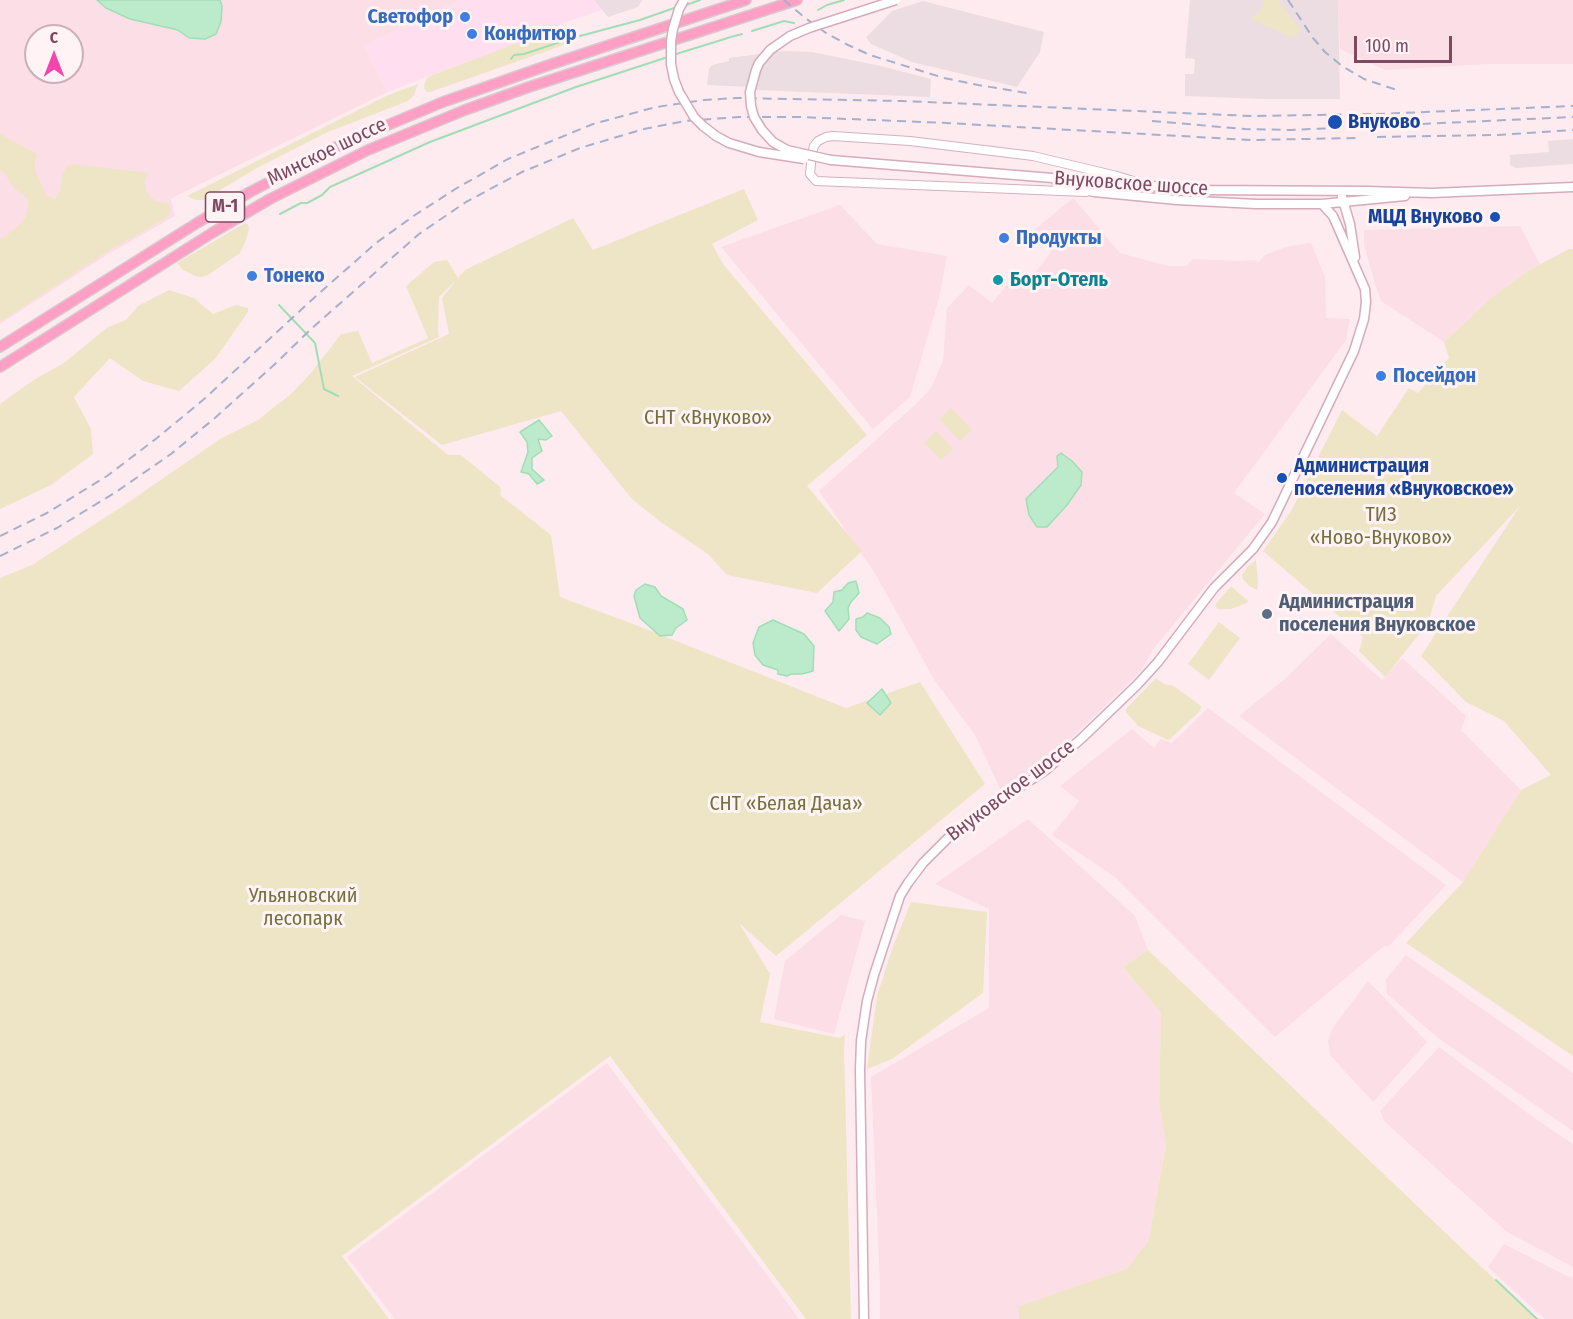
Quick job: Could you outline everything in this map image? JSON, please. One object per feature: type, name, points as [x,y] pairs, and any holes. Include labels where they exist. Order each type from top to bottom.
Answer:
[{"type":"highway","name":"Минское шоссе","points":[[0,347],[197,224],[309,160],[383,126],[443,102],[746,0]]},
{"type":"highway","name":"Минское шоссе","points":[[0,367],[270,199],[379,145],[465,110],[797,0]]},
{"type":"main road","points":[[684,0],[679,9],[671,41],[671,64],[674,79],[694,117],[716,136],[745,148],[793,158],[1033,177]]},
{"type":"main road","points":[[831,160],[793,152],[767,137],[751,106],[750,92],[756,70],[770,50],[790,36],[896,0]]},
{"type":"main road","name":"Внуковское шоссе","points":[[1033,177],[1200,190],[1340,191],[1340,202],[1350,224],[1356,267]]},
{"type":"main road","name":"Внуковское шоссе","points":[[1033,177],[1094,192],[1207,202],[1256,204],[1340,202]]},
{"type":"main road","points":[[1340,202],[1432,193],[1573,187]]},
{"type":"main road","points":[[1340,191],[1432,193]]},
{"type":"main road","name":"Внуковское шоссе","points":[[1333,216],[1340,202]]},
{"type":"main road","name":"Внуковское шоссе","points":[[864,1319],[861,1041],[867,1001],[874,975],[900,897],[923,863],[951,835],[1046,770],[1117,705],[1150,670],[1219,583],[1260,540],[1279,511],[1352,356],[1364,319],[1365,289],[1333,216],[1322,204]]},
{"type":"street","points":[[1094,192],[816,181],[810,174],[812,153],[818,141],[833,136],[910,141],[1033,156],[1117,176],[1151,187]]},
{"type":"shaded area","points":[[0,0],[462,0],[364,45],[387,92],[176,196],[171,199],[175,216],[105,256],[0,324]]},
{"type":"shaded area","points":[[97,0],[220,0],[221,22],[216,34],[205,39],[189,38],[178,30],[130,19],[106,8]]},
{"type":"shaded area","points":[[462,0],[594,0],[602,10],[387,92],[364,45]]},
{"type":"shaded area","points":[[594,0],[642,0],[638,7],[608,17]]},
{"type":"shaded area","points":[[1190,0],[1338,0],[1340,99],[1185,96],[1185,74],[1194,74],[1195,59],[1185,58]]},
{"type":"shaded area","points":[[1338,0],[1573,0],[1573,64],[1487,64],[1385,70],[1340,49]]},
{"type":"shaded area","points":[[923,1],[1044,32],[1040,52],[1017,87],[912,62],[871,44],[866,37],[892,11]]},
{"type":"shaded area","points":[[783,51],[812,52],[931,79],[930,97],[756,90],[750,87],[707,85],[709,69],[712,65],[729,61],[729,58]]},
{"type":"shaded area","points":[[1573,139],[1573,164],[1516,168],[1510,165],[1510,155],[1549,152],[1548,141]]},
{"type":"shaded area","points":[[1073,198],[1120,253],[1168,266],[1187,266],[1192,259],[1259,262],[1265,255],[1286,247],[1311,243],[1325,277],[1326,318],[1350,319],[1346,340],[1234,493],[1265,514],[1153,649],[1141,671],[1048,761],[1002,793],[975,735],[935,681],[876,575],[819,491],[931,388],[943,361],[947,308],[969,285],[992,303],[1020,270],[1032,277],[1051,252],[1033,231]]},
{"type":"shaded area","points":[[840,205],[877,244],[947,256],[939,298],[910,397],[873,429],[721,247]]},
{"type":"shaded area","points":[[1520,226],[1540,264],[1493,296],[1444,342],[1381,301],[1364,245],[1364,230]]},
{"type":"shaded area","points":[[539,420],[552,436],[546,440],[538,439],[542,451],[532,458],[532,469],[544,480],[537,484],[529,474],[521,472],[528,452],[527,442],[520,432]]},
{"type":"shaded area","points":[[1061,453],[1082,472],[1081,485],[1047,527],[1037,527],[1029,515],[1026,499],[1058,467],[1057,456]]},
{"type":"shaded area","points":[[856,581],[859,593],[848,608],[849,619],[839,631],[825,611],[833,602],[834,592]]},
{"type":"shaded area","points":[[645,584],[655,587],[661,596],[683,609],[687,620],[676,628],[672,635],[660,636],[640,618],[634,596],[636,590]]},
{"type":"shaded area","points":[[867,613],[880,618],[889,627],[891,634],[877,644],[861,637],[856,630],[856,619]]},
{"type":"shaded area","points":[[773,620],[804,634],[814,646],[813,671],[787,676],[778,674],[778,670],[763,665],[755,655],[753,643],[759,627]]},
{"type":"shaded area","points":[[1331,634],[1382,680],[1402,658],[1466,716],[1461,730],[1521,790],[1463,882],[1239,716],[1286,678]]},
{"type":"shaded area","points":[[882,689],[891,703],[880,715],[867,703]]},
{"type":"shaded area","points":[[1208,708],[1446,885],[1388,947],[1384,946],[1275,1037],[1115,877],[1052,835],[1079,801],[1060,786],[1132,729],[1154,748],[1161,739],[1172,743]]},
{"type":"shaded area","points":[[1028,819],[1135,916],[1148,950],[1123,967],[1161,1013],[1159,1103],[1166,1143],[1148,1242],[1126,1269],[1019,1306],[1019,1319],[880,1319],[871,1077],[989,1008],[989,909],[935,884]]},
{"type":"shaded area","points":[[841,915],[865,921],[834,1034],[774,1019],[785,961]]},
{"type":"shaded area","points":[[1406,955],[1573,1073],[1573,1131],[1438,1038],[1387,994],[1386,979]]},
{"type":"shaded area","points":[[1368,981],[1427,1042],[1373,1102],[1330,1055],[1328,1040],[1332,1029]]},
{"type":"shaded area","points":[[1439,1047],[1573,1144],[1573,1267],[1507,1232],[1385,1122],[1380,1111]]},
{"type":"shaded area","points":[[607,1063],[799,1319],[395,1319],[347,1257]]},
{"type":"shaded area","points":[[1504,1244],[1573,1279],[1573,1319],[1545,1319],[1488,1267]]},
{"type":"green space","points":[[1263,0],[1278,0],[1301,30],[1293,38],[1250,19],[1261,11]]},
{"type":"green space","points":[[556,30],[566,38],[567,44],[430,92],[425,90],[424,86],[430,76]]},
{"type":"green space","points":[[418,84],[414,95],[408,101],[328,132],[257,168],[203,200],[187,196],[386,96]]},
{"type":"green space","points":[[0,134],[37,154],[35,171],[47,196],[55,199],[60,191],[63,173],[68,165],[72,164],[148,173],[145,181],[146,190],[151,198],[167,203],[170,214],[103,254],[0,322],[0,239],[26,217],[28,199],[13,187],[4,172],[0,170]]},
{"type":"green space","name":"Ульяновский лесопарк","points":[[744,189],[758,220],[712,244],[723,264],[867,435],[807,486],[862,551],[817,593],[727,575],[708,554],[658,520],[631,498],[561,411],[442,445],[355,377],[449,334],[442,298],[457,279],[439,297],[439,337],[352,376],[448,455],[461,455],[500,487],[500,495],[551,535],[560,597],[846,708],[920,682],[985,784],[776,956],[739,923],[770,974],[760,1022],[840,1038],[845,1034],[851,1319],[806,1319],[610,1056],[342,1256],[389,1319],[0,1319],[0,578],[32,565],[220,439],[258,420],[292,393],[311,373],[341,334],[358,331],[372,363],[428,338],[406,286],[434,262],[447,260],[458,278],[465,270],[573,218],[593,250]]},
{"type":"green space","points":[[245,223],[248,224],[249,229],[240,253],[208,275],[195,276],[183,270],[177,263]]},
{"type":"green space","name":"ТИЗ «Ново-Внуково»","points":[[1573,249],[1573,1056],[1406,943],[1463,882],[1521,790],[1551,775],[1504,721],[1466,702],[1421,656],[1520,506],[1436,596],[1428,623],[1385,677],[1359,651],[1363,637],[1263,551],[1291,511],[1342,410],[1377,436],[1409,388],[1418,393],[1449,358],[1444,342],[1493,296],[1531,269]]},
{"type":"green space","points":[[169,290],[194,298],[213,314],[236,305],[248,308],[248,312],[215,359],[179,391],[143,381],[110,358],[74,397],[91,429],[93,454],[51,485],[0,509],[0,404],[35,379],[64,363],[108,327],[126,320],[138,306]]},
{"type":"green space","points":[[951,408],[972,430],[960,441],[939,419]]},
{"type":"green space","points":[[936,431],[953,449],[941,460],[924,443]]},
{"type":"green space","points":[[1256,560],[1257,590],[1249,586],[1242,575],[1247,567]]},
{"type":"green space","points":[[1231,586],[1249,602],[1231,609],[1217,609],[1215,605]]},
{"type":"green space","points":[[1219,622],[1240,638],[1209,680],[1188,664]]},
{"type":"green space","points":[[1156,678],[1164,684],[1174,686],[1201,706],[1200,711],[1168,740],[1138,726],[1126,712],[1126,709]]},
{"type":"green space","points":[[911,902],[987,912],[983,993],[892,1059],[867,1069],[877,996],[892,949]]},
{"type":"green space","points":[[1148,950],[1537,1319],[1019,1319],[1019,1306],[1126,1269],[1148,1242],[1166,1144],[1159,1103],[1161,1013],[1123,967]]},
{"type":"waterway","points":[[686,5],[700,0]]},
{"type":"waterway","points":[[818,10],[844,0]]},
{"type":"waterway","points":[[580,36],[640,20],[677,7]]},
{"type":"waterway","points":[[752,31],[784,21],[794,23]]},
{"type":"waterway","points":[[673,55],[742,34]]},
{"type":"waterway","points":[[511,59],[514,55],[563,41]]},
{"type":"waterway","points":[[280,214],[301,203],[311,201],[330,187],[430,142],[576,87],[668,57]]},
{"type":"waterway","points":[[279,305],[315,343],[324,389],[338,396]]},
{"type":"waterway","points":[[1496,1280],[1537,1319]]},
{"type":"railway","points":[[784,0],[826,33],[870,55],[944,78],[1027,93]]},
{"type":"railway","points":[[1288,0],[1325,52],[1342,66],[1364,79],[1397,90]]},
{"type":"railway","points":[[0,536],[47,513],[107,476],[157,438],[203,400],[376,243],[415,215],[508,159],[593,124],[656,107],[736,98],[903,101],[1251,116],[1371,114]]},
{"type":"railway","points":[[1376,114],[1573,106]]},
{"type":"railway","points":[[0,556],[57,528],[116,492],[171,454],[215,418],[419,234],[466,202],[522,172],[580,148],[644,129],[685,121],[739,117],[947,123],[1251,140],[1358,138]]},
{"type":"railway","points":[[1377,126],[1573,117]]},
{"type":"railway","points":[[1152,121],[1245,129],[1358,127]]},
{"type":"railway","points":[[1377,137],[1497,135],[1573,130]]},
{"type":"place","name":"Светофор","points":[[465,17]]},
{"type":"place","name":"Конфитюр","points":[[472,34]]},
{"type":"place","name":"Внуково","points":[[1335,122]]},
{"type":"place","name":"МЦД Внуково","points":[[1495,217]]},
{"type":"place","name":"Продукты","points":[[1004,238]]},
{"type":"place","name":"Тонеко","points":[[252,276]]},
{"type":"place","name":"Борт-Отель","points":[[998,280]]},
{"type":"place","name":"Посейдон","points":[[1381,376]]},
{"type":"place","name":"Администрация поселения «Внуковское»","points":[[1282,478]]},
{"type":"place","name":"Администрация поселения Внуковское","points":[[1267,614]]},
{"type":"park label","name":"СНТ «Внуково»","points":[[708,418]]},
{"type":"park label","name":"СНТ «Белая Дача»","points":[[786,804]]}]
